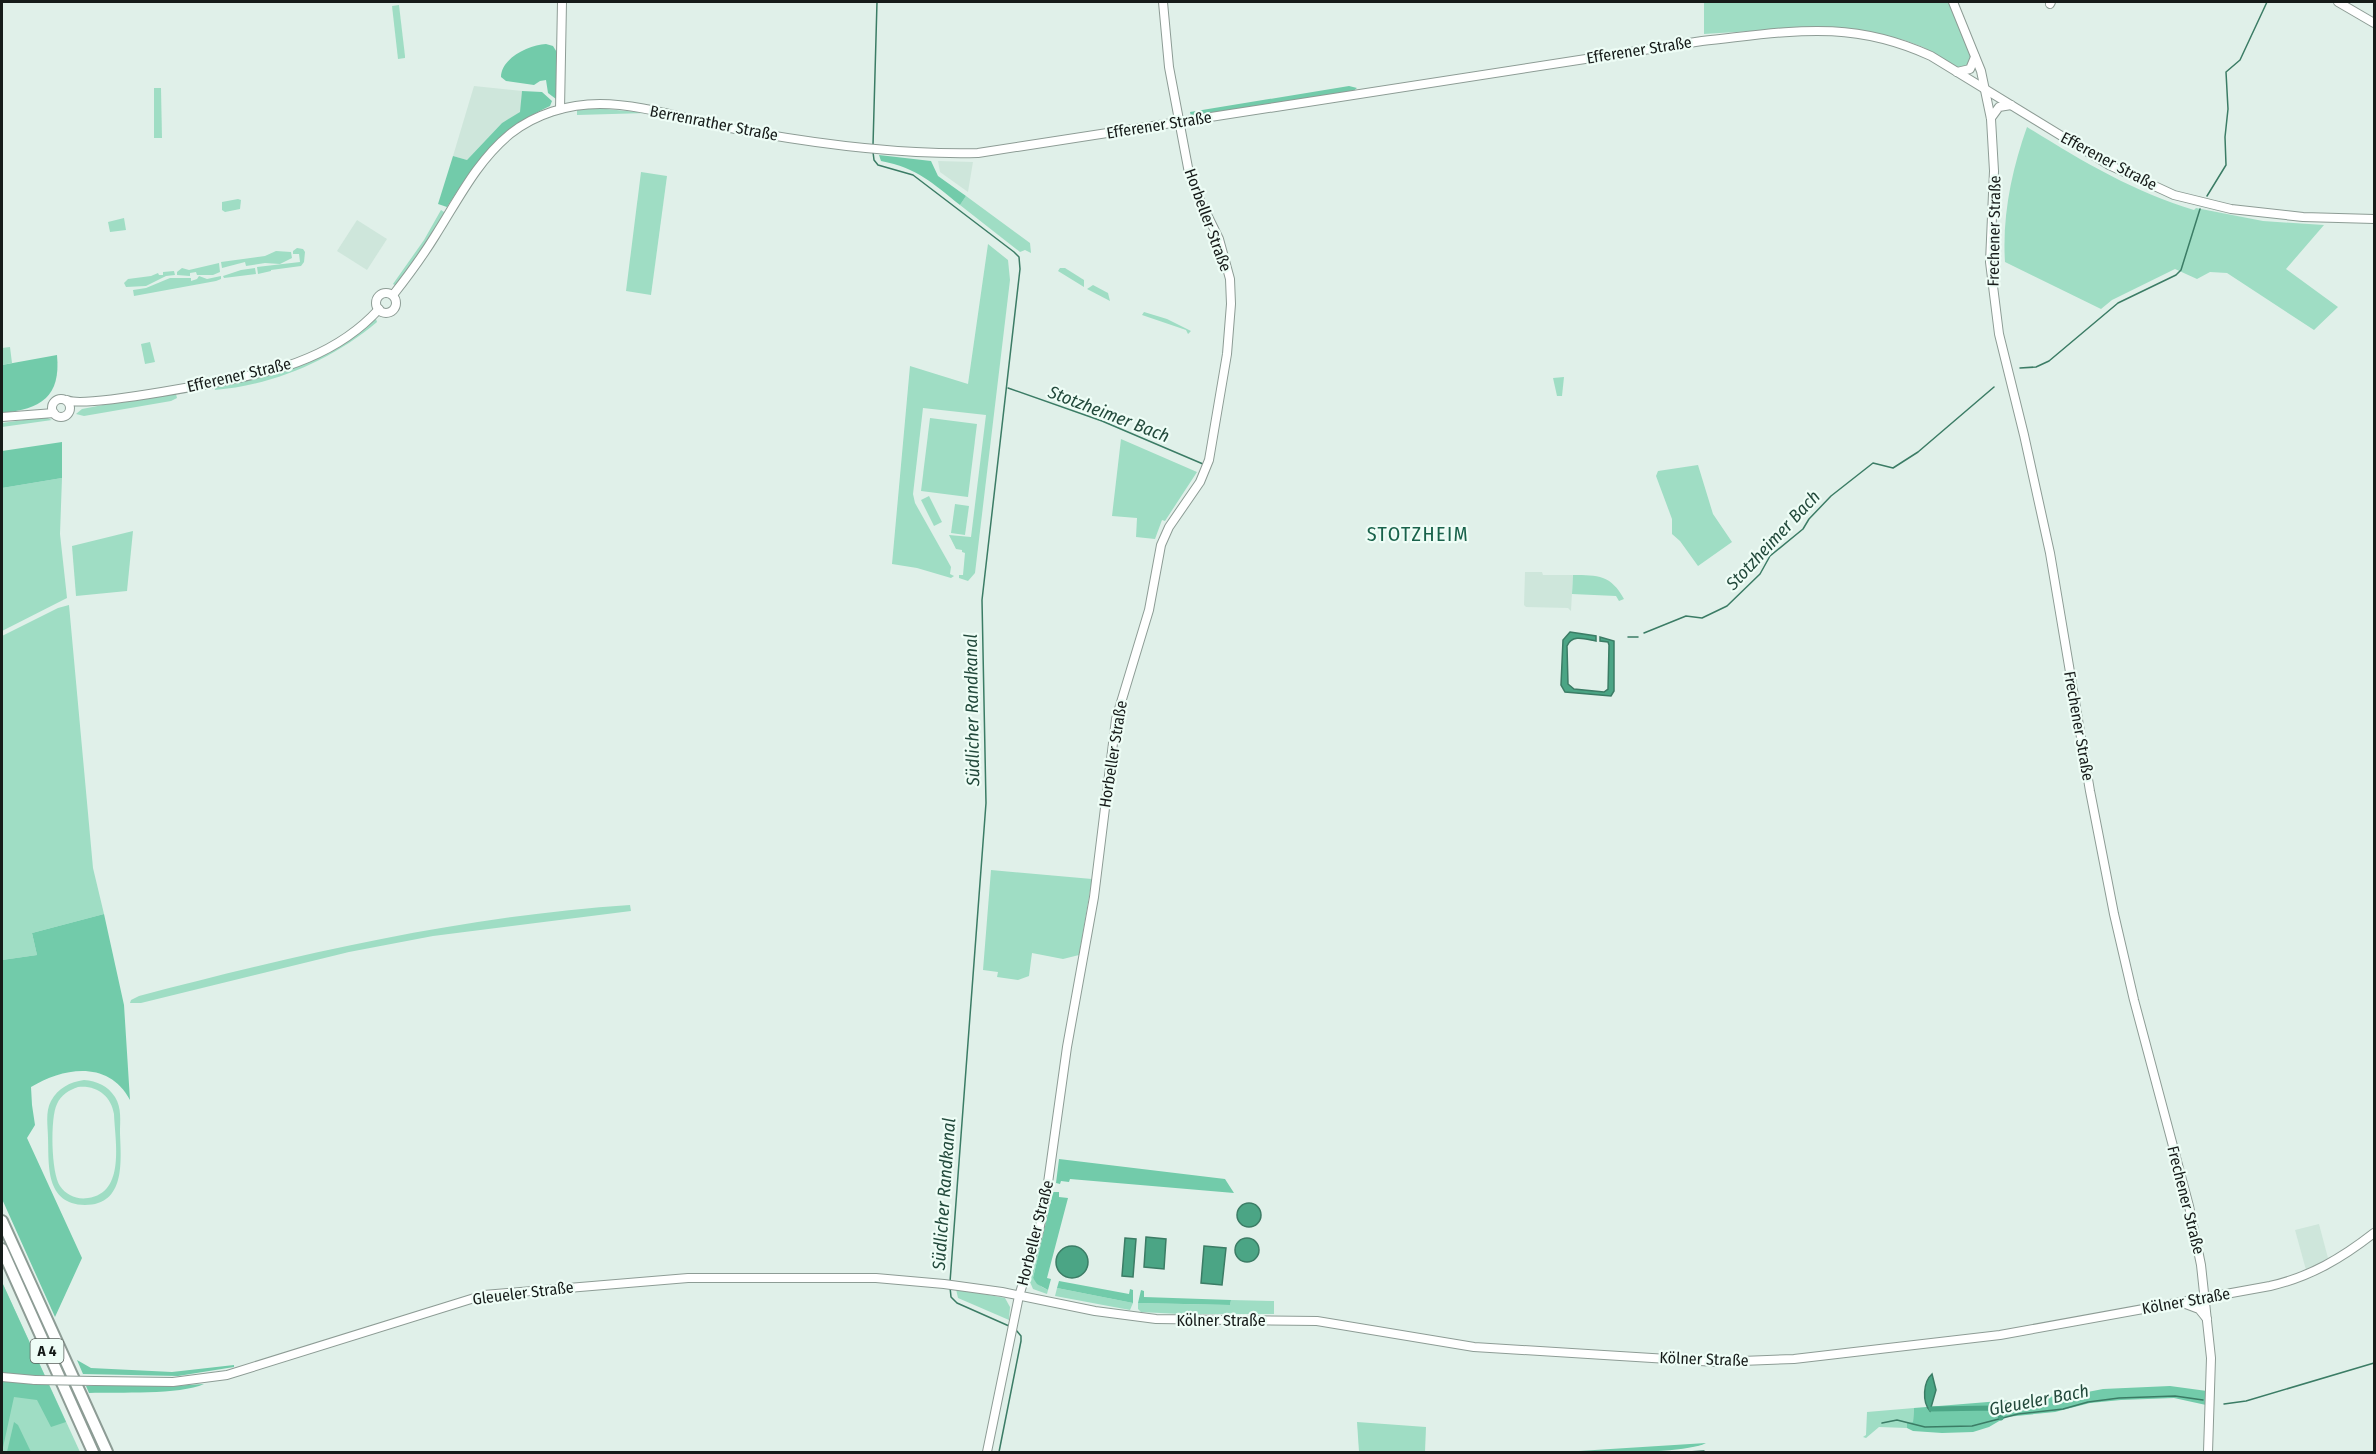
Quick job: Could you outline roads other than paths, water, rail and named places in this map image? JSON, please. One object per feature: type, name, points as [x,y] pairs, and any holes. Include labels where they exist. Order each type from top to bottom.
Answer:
[{"type":"highway","name":"A 4","points":[[2,1221],[107,1452]]},
{"type":"highway","name":"A 4","points":[[2,1249],[93,1452]]},
{"type":"street","points":[[393,295],[422,257],[469,180],[496,147],[527,123],[543,114],[560,109],[562,2]]},
{"type":"street","name":"Horbeller Straße","points":[[987,1452],[1013,1322],[1035,1244],[1047,1190],[1067,1047],[1094,897],[1116,719],[1149,610],[1161,544],[1169,527],[1200,482],[1209,460],[1227,354],[1231,304],[1227,266],[1219,239],[1189,173],[1169,68],[1163,2]]},
{"type":"street","name":"Frechener Straße","points":[[1953,2],[1975,56],[1986,90],[1991,119],[1994,171],[1990,262],[1999,334],[2048,543],[2090,791],[2114,914],[2136,1010],[2189,1206],[2206,1297],[2211,1368],[2208,1452]]},
{"type":"street","points":[[2338,2],[2374,23]]},
{"type":"street","name":"Efferener Straße","points":[[867,148],[935,154],[978,153],[1702,41],[1805,30],[1849,31],[1886,38],[1931,56],[2109,165],[2174,195],[2230,209],[2263,213],[2303,217],[2374,219]]},
{"type":"street","points":[[1957,72],[1970,69],[1975,56]]},
{"type":"street","name":"Berrenrather Straße","points":[[560,109],[588,105],[614,105],[757,132],[867,148]]},
{"type":"street","points":[[1991,119],[1999,108],[2010,105]]},
{"type":"street","points":[[387,293],[393,295],[396,303],[392,311],[384,312],[379,309],[376,303],[380,296],[387,293]]},
{"type":"street","name":"Efferener Straße","points":[[69,412],[78,407],[119,398],[263,373],[294,363],[337,342],[379,309]]},
{"type":"street","name":"Efferener Straße","points":[[67,400],[75,403],[119,398]]},
{"type":"street","points":[[57,399],[67,400],[70,404],[69,412],[61,417],[53,409],[57,399]]},
{"type":"street","points":[[2,416],[53,409]]},
{"type":"street","name":"Kölner Straße","points":[[1019,1296],[1145,1318],[1317,1321],[1474,1347],[1716,1362],[1794,1359],[2000,1335],[2258,1289],[2299,1279],[2335,1261],[2374,1233]]},
{"type":"street","name":"Gleueler Straße","points":[[2,1377],[35,1380],[173,1382],[227,1375],[492,1294],[688,1278],[876,1278],[955,1285],[1019,1296]]},
{"type":"street","points":[[2180,1302],[2199,1309],[2208,1320]]},
{"type":"waterway","name":"Südlicher Randkanal","points":[[873,145],[877,2]]},
{"type":"waterway","name":"Stotzheimer Bach","points":[[2207,196],[2226,165],[2225,137],[2228,109],[2226,72],[2240,60],[2267,2]]},
{"type":"waterway","name":"Südlicher Randkanal","points":[[873,152],[874,160],[878,165],[913,175],[1014,252],[1019,257],[1020,269],[982,600],[986,803],[950,1282]]},
{"type":"waterway","name":"Stotzheimer Bach","points":[[2020,368],[2036,367],[2049,361],[2118,303],[2176,275],[2181,270],[2200,209]]},
{"type":"waterway","name":"Stotzheimer Bach","points":[[1644,633],[1686,616],[1702,618],[1727,606],[1760,574],[1770,556],[1803,529],[1809,519],[1831,496],[1873,463],[1893,468],[1918,452],[1994,387]]},
{"type":"waterway","name":"Stotzheimer Bach","points":[[1008,388],[1102,421],[1203,464]]},
{"type":"waterway","name":"Stotzheimer Bach","points":[[1628,637],[1638,637]]},
{"type":"waterway","name":"Südlicher Randkanal","points":[[950,1287],[951,1297],[957,1303],[1009,1326]]},
{"type":"waterway","name":"Südlicher Randkanal","points":[[999,1452],[1021,1341],[1021,1336],[1016,1330]]},
{"type":"waterway","name":"Gleueler Bach","points":[[2224,1404],[2246,1401],[2374,1363]]},
{"type":"waterway","name":"Gleueler Bach","points":[[1882,1423],[1897,1420],[1925,1427],[1972,1426],[2018,1414],[2063,1409],[2088,1402],[2119,1398],[2175,1396],[2203,1400]]},
{"type":"waterway","points":[[1931,1409],[1993,1408],[1998,1411],[2001,1418]]},
{"type":"waterway","name":"Gleueler Bach","points":[[1688,1452],[1704,1451]]},
{"type":"district","name":"STOTZHEIM","points":[[1418,534]]}]
